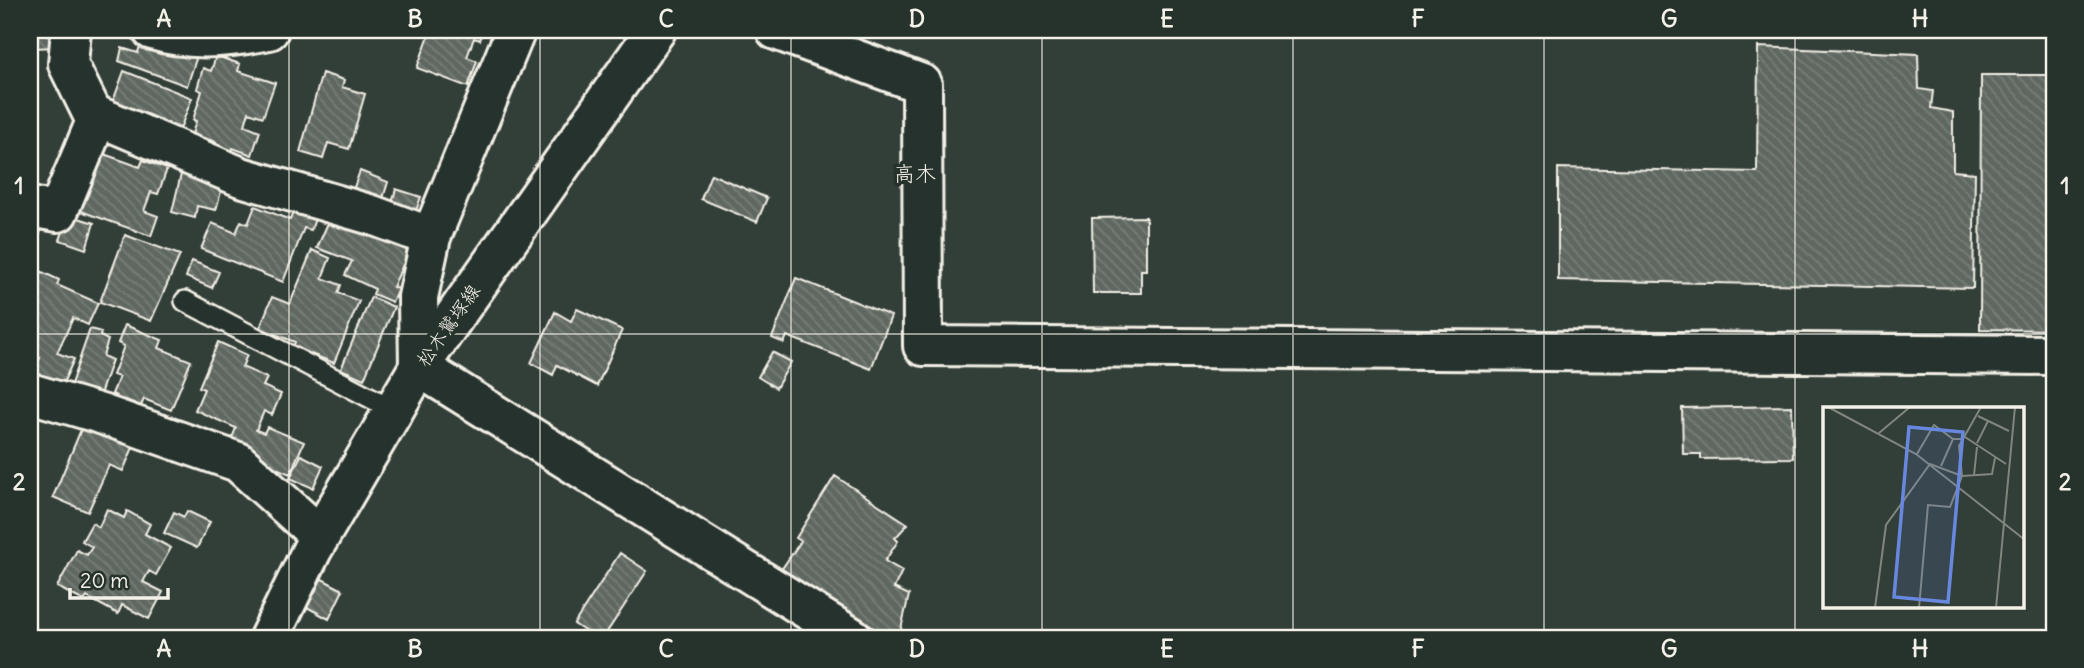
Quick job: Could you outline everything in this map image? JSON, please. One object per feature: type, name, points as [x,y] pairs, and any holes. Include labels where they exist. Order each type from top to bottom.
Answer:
[{"type":"street","points":[[30,207],[58,212],[96,121],[68,64],[71,30]]},
{"type":"street","points":[[152,30],[172,36],[233,37],[269,30]]},
{"type":"street","points":[[516,30],[432,237],[418,297],[419,367],[853,638]]},
{"type":"street","name":"松木鷲塚線","points":[[269,638],[320,536],[419,367],[656,30]]},
{"type":"street","points":[[776,30],[922,84],[923,346],[2054,355]]},
{"type":"street","points":[[93,114],[241,177],[372,215],[432,237]]},
{"type":"street","points":[[30,393],[101,414],[238,462],[320,536]]},
{"type":"lane","points":[[186,301],[394,410]]},
{"type":"building","points":[[30,30],[57,30],[58,47],[32,48]]},
{"type":"building","points":[[431,30],[484,30],[480,40],[474,38],[467,57],[477,61],[468,87],[417,68]]},
{"type":"building","points":[[141,41],[198,53],[187,86],[119,61],[122,48],[138,53]]},
{"type":"building","points":[[1758,47],[1918,54],[1919,89],[1933,91],[1931,108],[1953,112],[1953,171],[1975,173],[1973,288],[1558,280],[1558,168],[1757,172]]},
{"type":"building","points":[[216,56],[240,64],[238,71],[275,83],[263,117],[249,112],[245,125],[260,131],[252,155],[233,148],[232,152],[215,147],[216,142],[192,134],[196,121],[193,120],[202,91],[197,89],[203,68],[211,71]]},
{"type":"building","points":[[124,71],[192,98],[180,129],[154,119],[152,127],[111,107]]},
{"type":"building","points":[[322,73],[344,80],[342,87],[365,94],[349,149],[328,143],[323,159],[300,152]]},
{"type":"building","points":[[1981,75],[2054,75],[2054,330],[1980,329]]},
{"type":"building","points":[[98,152],[140,167],[143,160],[167,169],[158,194],[151,192],[144,211],[158,216],[151,236],[72,208]]},
{"type":"building","points":[[30,153],[39,159],[30,172]]},
{"type":"building","points":[[182,170],[224,181],[216,210],[197,206],[195,218],[172,212]]},
{"type":"building","points":[[360,171],[388,182],[380,208],[350,198]]},
{"type":"building","points":[[711,174],[767,198],[757,222],[701,199]]},
{"type":"building","points":[[396,189],[421,197],[414,216],[389,212]]},
{"type":"building","points":[[296,204],[317,213],[311,230],[304,228],[283,282],[201,249],[212,223],[236,233],[241,221],[248,224],[255,206],[290,220]]},
{"type":"building","points":[[69,215],[94,223],[86,249],[60,240]]},
{"type":"building","points":[[331,216],[411,247],[393,287],[398,289],[392,302],[373,294],[375,289],[345,275],[352,261],[317,248]]},
{"type":"building","points":[[1146,217],[1146,270],[1141,270],[1141,293],[1093,293],[1092,218]]},
{"type":"building","points":[[30,223],[42,228],[30,260]]},
{"type":"building","points":[[125,235],[180,255],[151,321],[100,302]]},
{"type":"building","points":[[312,250],[330,258],[322,278],[341,285],[338,293],[359,301],[334,363],[293,347],[295,342],[260,328],[272,297],[290,304]]},
{"type":"building","points":[[192,261],[219,272],[212,288],[186,277]]},
{"type":"building","points":[[38,270],[59,280],[57,285],[98,303],[88,325],[73,318],[57,353],[74,359],[60,390],[31,377],[40,358],[30,353],[30,276],[35,278]]},
{"type":"building","points":[[796,278],[891,316],[871,369],[787,336],[784,343],[772,338]]},
{"type":"building","points":[[371,297],[394,307],[364,379],[341,369]]},
{"type":"building","points":[[577,309],[622,330],[597,386],[557,365],[553,375],[531,363],[555,312],[571,321]]},
{"type":"building","points":[[125,325],[162,340],[159,348],[191,361],[171,410],[144,399],[141,406],[126,400],[123,407],[113,403],[116,396],[112,394],[119,377],[113,375],[124,346],[118,343]]},
{"type":"building","points":[[90,329],[101,332],[100,336],[108,340],[103,356],[112,360],[98,400],[69,390]]},
{"type":"building","points":[[218,342],[247,355],[242,367],[267,378],[263,386],[281,394],[272,415],[264,411],[256,430],[264,433],[267,427],[304,442],[290,474],[255,459],[230,443],[236,428],[195,410],[204,389],[199,387]]},
{"type":"building","points":[[772,352],[791,362],[776,388],[758,377]]},
{"type":"building","points":[[1792,406],[1793,458],[1701,459],[1701,454],[1683,454],[1682,408]]},
{"type":"building","points":[[82,427],[106,438],[107,433],[134,445],[123,471],[109,465],[88,512],[53,497]]},
{"type":"building","points":[[301,455],[323,466],[313,488],[290,478]]},
{"type":"building","points":[[835,476],[908,524],[895,538],[898,541],[885,561],[902,571],[894,588],[909,595],[900,633],[894,630],[890,638],[874,635],[877,630],[781,570],[801,541],[796,538]]},
{"type":"building","points":[[107,509],[124,518],[127,511],[150,524],[145,534],[171,548],[156,575],[149,571],[143,582],[163,592],[149,619],[122,605],[118,614],[87,597],[84,601],[57,587],[77,550],[87,555],[92,547],[82,541],[92,523],[99,527]]},
{"type":"building","points":[[187,511],[210,522],[197,548],[164,533],[174,512],[184,517]]},
{"type":"building","points":[[620,553],[647,571],[605,635],[601,632],[595,638],[574,624]]},
{"type":"building","points":[[320,578],[343,590],[329,619],[305,606]]},
{"type":"district","name":"高木","points":[[915,173]]}]
